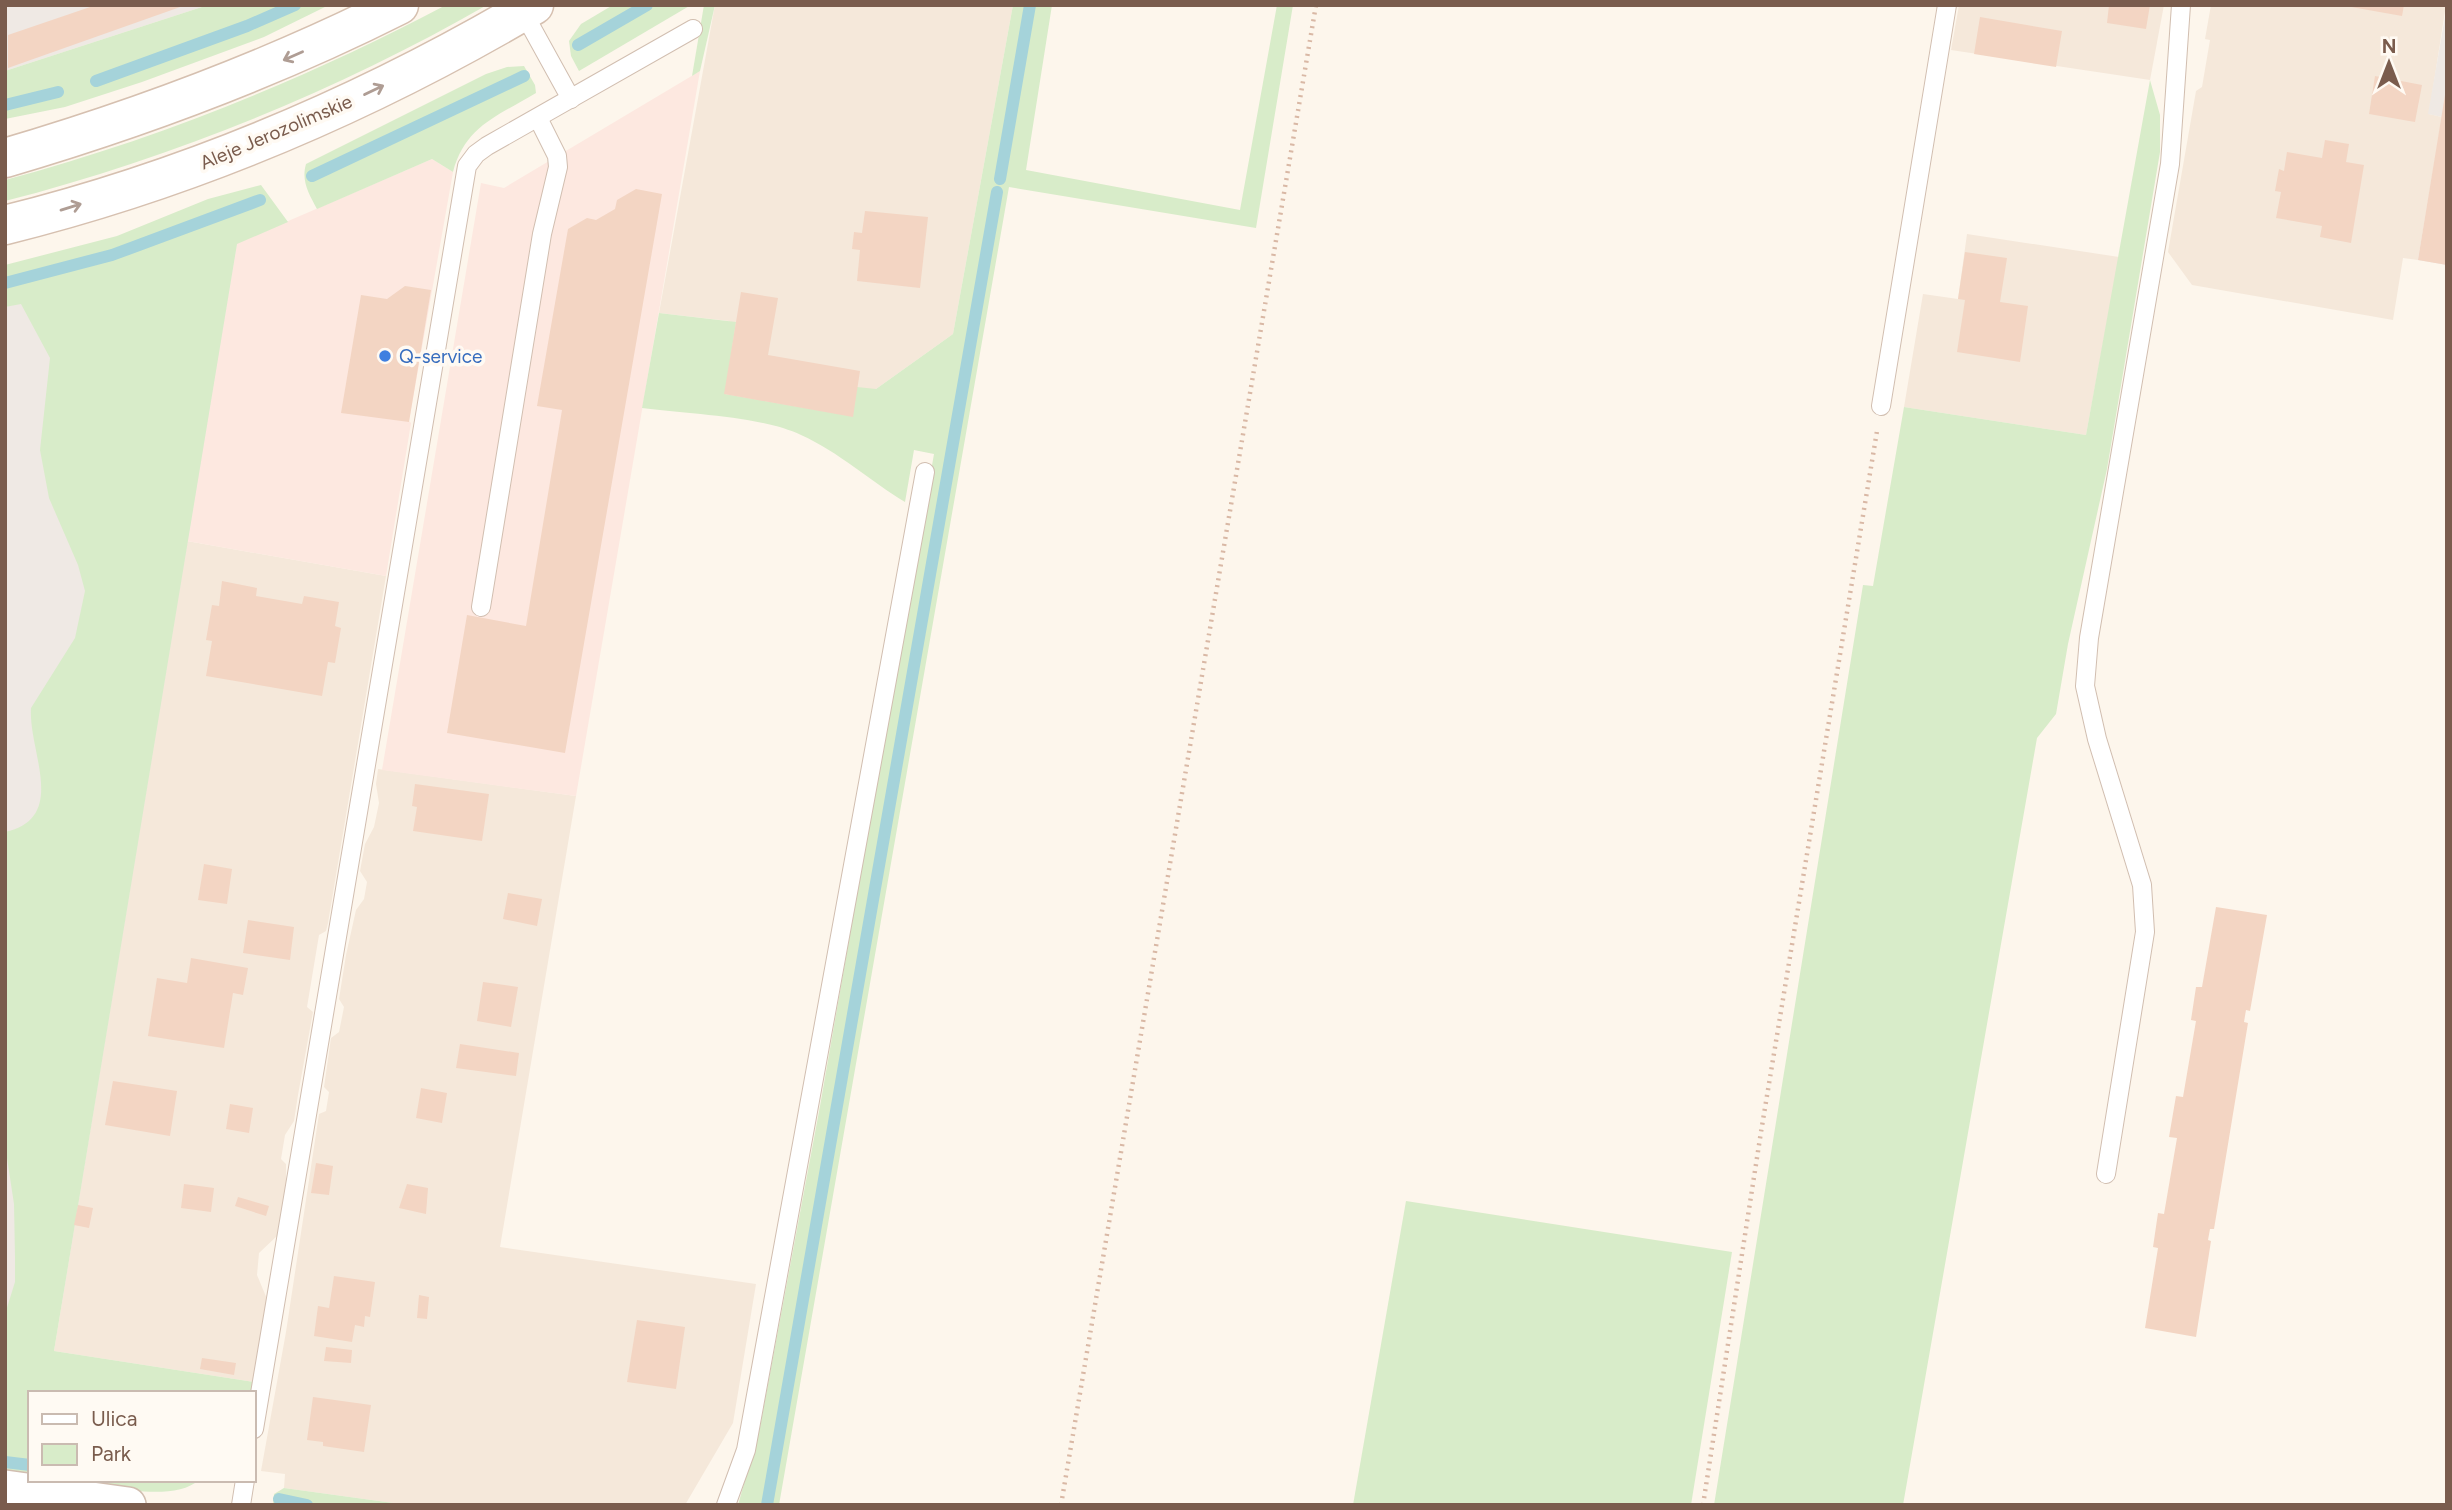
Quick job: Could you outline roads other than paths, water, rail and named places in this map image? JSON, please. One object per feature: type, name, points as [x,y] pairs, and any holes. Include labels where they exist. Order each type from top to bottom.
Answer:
[{"type":"main road","points":[[5,158],[208,92],[336,37],[399,5]]},
{"type":"main road","name":"Aleje Jerozolimskie","points":[[5,225],[122,192],[267,138],[366,94],[529,8]]},
{"type":"street","points":[[12,1494],[128,1505]]},
{"type":"lane","points":[[1881,406],[1947,5]]},
{"type":"lane","points":[[2106,1174],[2145,932],[2142,885],[2097,739],[2085,686],[2089,638],[2171,164],[2181,5]]},
{"type":"lane","points":[[529,8],[571,99]]},
{"type":"lane","points":[[256,1417],[467,166],[476,154],[693,29]]},
{"type":"lane","points":[[481,607],[542,234],[558,167],[557,156],[538,118]]},
{"type":"lane","points":[[726,1505],[746,1450],[925,472]]},
{"type":"lane","points":[[241,1505],[245,1482]]},
{"type":"waterway","points":[[96,81],[247,26],[295,5]]},
{"type":"waterway","points":[[578,45],[647,5]]},
{"type":"waterway","points":[[1000,179],[1030,5]]},
{"type":"waterway","points":[[312,176],[524,76]]},
{"type":"waterway","points":[[5,105],[58,92]]},
{"type":"waterway","points":[[767,1505],[997,192]]},
{"type":"waterway","points":[[5,283],[112,255],[260,200]]},
{"type":"waterway","points":[[5,1462],[28,1465]]},
{"type":"waterway","points":[[279,1499],[307,1505]]},
{"type":"place","name":"Q-service","points":[[385,356]]}]
